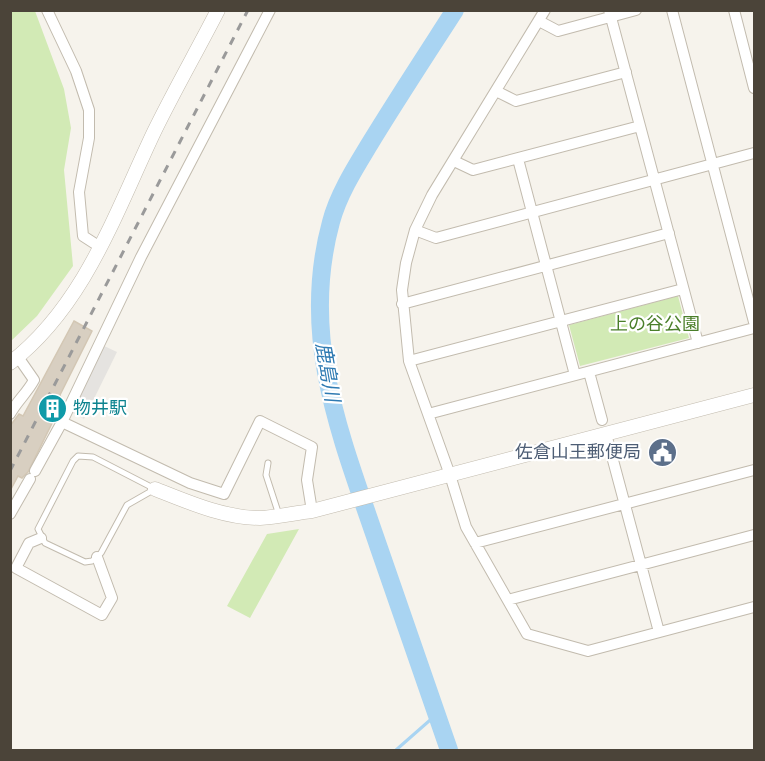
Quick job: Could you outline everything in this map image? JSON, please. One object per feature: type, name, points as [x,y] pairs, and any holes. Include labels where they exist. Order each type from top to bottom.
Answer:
[{"type":"street","points":[[47,10],[76,71],[89,110],[89,138],[80,192],[83,236],[100,246]]},
{"type":"street","points":[[10,414],[19,397],[28,391],[34,380],[14,360],[54,322],[80,285],[157,127],[218,10]]},
{"type":"street","points":[[10,514],[62,422],[141,257],[270,10]]},
{"type":"street","points":[[545,10],[432,195],[415,230],[406,263],[402,304],[409,361],[466,527],[527,634],[588,651],[754,607]]},
{"type":"street","points":[[539,21],[558,31],[610,14],[636,10]]},
{"type":"street","points":[[672,10],[754,322]]},
{"type":"street","points":[[734,10],[754,88]]},
{"type":"street","points":[[610,14],[698,343]]},
{"type":"street","points":[[742,40],[754,37]]},
{"type":"street","points":[[496,91],[516,101],[626,72]]},
{"type":"street","points":[[454,161],[473,170],[640,126]]},
{"type":"street","points":[[415,230],[436,238],[754,153]]},
{"type":"street","points":[[518,159],[575,375]]},
{"type":"street","points":[[402,304],[669,233]]},
{"type":"street","points":[[409,361],[683,289]]},
{"type":"street","points":[[428,414],[754,328]]},
{"type":"street","points":[[589,372],[602,420]]},
{"type":"street","points":[[155,489],[207,508],[259,518],[312,511],[335,507],[754,395]]},
{"type":"street","points":[[62,422],[190,483],[224,494],[260,421],[312,447],[307,480],[312,511]]},
{"type":"street","points":[[606,434],[659,632]]},
{"type":"street","points":[[475,543],[754,470]]},
{"type":"street","points":[[508,600],[754,535]]},
{"type":"street","points":[[40,538],[29,543],[16,568],[102,615],[112,598],[97,557]]},
{"type":"lane","points":[[78,456],[93,457],[155,489],[127,505],[97,557],[85,562],[45,543],[40,538],[38,530],[40,521],[78,456]]},
{"type":"lane","points":[[268,463],[266,475],[279,515]]},
{"type":"green space","points":[[11,10],[35,11],[64,89],[71,128],[64,170],[73,266],[37,316],[11,341]]},
{"type":"green space","name":"上の谷公園","points":[[678,296],[689,338],[580,366],[569,325]]},
{"type":"green space","points":[[299,529],[250,618],[227,606],[267,534]]},
{"type":"shaded area","points":[[102,345],[117,352],[84,419],[71,412]]},
{"type":"building","name":"物井駅","points":[[74,321],[92,331],[60,395],[62,403],[28,472],[22,478],[18,476],[10,491],[10,426],[19,414],[23,416]]},
{"type":"waterway","name":"鹿島川","points":[[449,750],[339,428],[322,348],[320,307],[322,265],[331,222],[342,192],[455,10]]},
{"type":"waterway","points":[[396,750],[437,714]]},
{"type":"railway","points":[[10,471],[248,10]]},
{"type":"place","name":"物井駅","points":[[52,408]]},
{"type":"place","name":"佐倉山王郵便局","points":[[662,452]]}]
